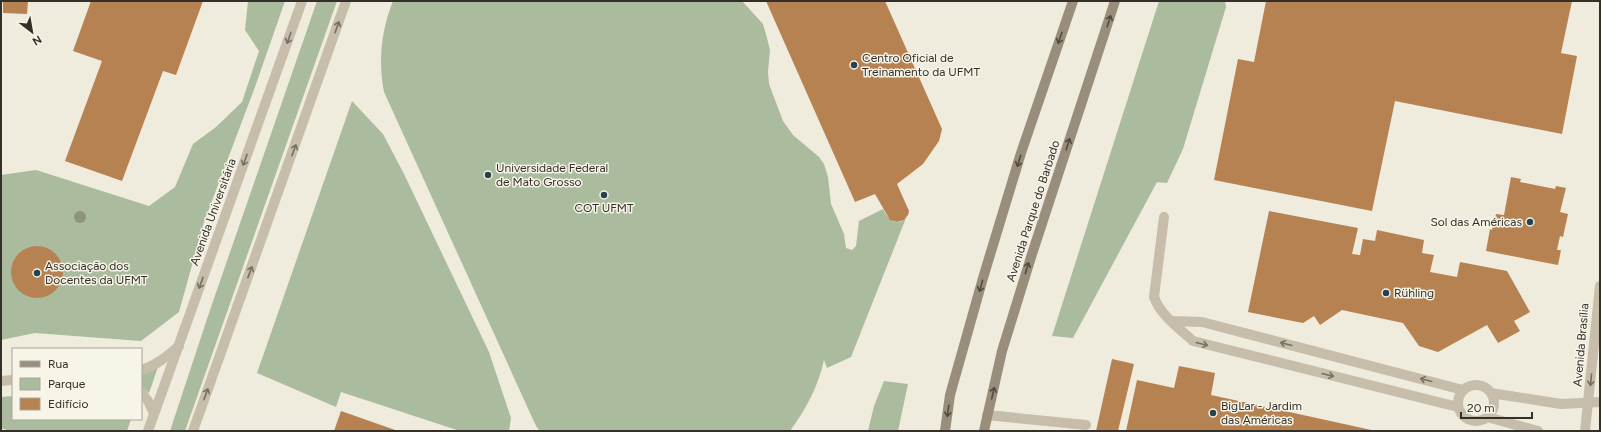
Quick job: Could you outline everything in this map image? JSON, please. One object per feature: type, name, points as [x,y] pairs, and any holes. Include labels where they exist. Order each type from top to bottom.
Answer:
[{"type":"main road","points":[[945,431],[950,395],[983,278],[1021,153],[1073,1]]},
{"type":"main road","name":"Avenida Parque do Barbado","points":[[984,431],[1002,351],[1032,254],[1115,1]]},
{"type":"street","name":"Avenida Universitária","points":[[148,431],[302,1]]},
{"type":"street","points":[[193,431],[346,1]]},
{"type":"street","points":[[1164,217],[1154,297],[1157,306],[1193,341],[1458,407]]},
{"type":"street","name":"Avenida Brasília","points":[[1585,431],[1600,286]]},
{"type":"street","points":[[1171,321],[1202,322],[1464,390]]},
{"type":"street","points":[[142,370],[149,368],[161,361],[178,346]]},
{"type":"street","points":[[1,381],[12,380]]},
{"type":"street","points":[[1491,392],[1494,408],[1487,417],[1482,420],[1470,420],[1465,418],[1458,407],[1458,401],[1464,390],[1475,385],[1481,386],[1491,392],[1561,404],[1600,402]]},
{"type":"street","points":[[142,393],[154,413]]},
{"type":"street","points":[[987,415],[1086,425]]},
{"type":"street","points":[[1487,417],[1538,431]]},
{"type":"green space","points":[[248,1],[285,1],[255,87],[204,222],[179,312],[141,341],[35,333],[1,340],[1,175],[36,170],[149,206],[175,187],[193,144],[216,127],[242,102],[259,51],[245,30]]},
{"type":"green space","points":[[317,1],[337,1],[185,431],[170,431],[210,310]]},
{"type":"green space","points":[[393,1],[742,1],[763,24],[770,50],[768,72],[769,84],[783,121],[793,135],[819,157],[824,164],[828,177],[831,204],[844,234],[846,248],[852,250],[856,246],[859,221],[883,209],[887,216],[893,221],[899,222],[906,218],[851,357],[827,368],[824,360],[811,397],[790,431],[540,431],[536,426],[384,92],[381,69],[383,35]]},
{"type":"green space","points":[[1159,1],[1225,1],[1226,7],[1183,149],[1167,183],[1157,182],[1073,338],[1052,336]]},
{"type":"green space","points":[[352,101],[383,134],[404,174],[489,352],[511,418],[509,431],[460,431],[341,392],[336,407],[257,373]]},
{"type":"green space","points":[[158,367],[149,393],[142,387],[142,374]]},
{"type":"green space","points":[[884,381],[908,384],[898,431],[868,431],[874,406]]},
{"type":"green space","points":[[12,396],[12,420],[131,420],[127,431],[10,431],[1,428],[1,397]]},
{"type":"building","points":[[3,1],[28,1],[27,14],[3,13]]},
{"type":"building","points":[[91,1],[203,1],[176,75],[163,71],[122,181],[65,161],[102,61],[73,51]]},
{"type":"building","name":"Centro Oficial de Treinamento da UFMT","points":[[766,1],[885,1],[942,129],[939,141],[923,164],[897,184],[909,211],[904,220],[897,222],[890,220],[875,194],[855,202]]},
{"type":"building","points":[[1266,1],[1572,1],[1561,53],[1577,56],[1562,134],[1395,101],[1372,211],[1214,180],[1238,59],[1254,62]]},
{"type":"building","name":"Sol das Américas","points":[[1511,177],[1521,179],[1520,182],[1555,189],[1556,186],[1566,188],[1560,212],[1568,214],[1563,237],[1560,236],[1557,250],[1561,250],[1558,265],[1486,251],[1490,229],[1492,230],[1496,214],[1504,215]]},
{"type":"building","name":"Rühling","points":[[1269,211],[1358,228],[1352,254],[1360,255],[1363,239],[1375,241],[1377,230],[1424,240],[1422,253],[1434,255],[1430,272],[1457,277],[1460,262],[1507,271],[1530,312],[1514,321],[1520,331],[1498,343],[1487,325],[1438,352],[1419,346],[1403,323],[1342,310],[1320,325],[1314,316],[1303,323],[1248,312]]},
{"type":"building","name":"Associação dos Docentes da UFMT","points":[[32,246],[42,246],[56,253],[63,267],[63,277],[56,291],[42,298],[32,298],[22,294],[15,287],[11,277],[11,267],[15,257],[22,250]]},
{"type":"building","points":[[1112,359],[1134,364],[1118,431],[1096,431]]},
{"type":"building","name":"BigLar - Jardim das Américas","points":[[1179,366],[1215,373],[1211,395],[1376,431],[1126,431],[1137,380],[1174,388]]},
{"type":"building","points":[[341,411],[398,431],[334,431]]},
{"type":"place","name":"Centro Oficial de Treinamento da UFMT","points":[[854,65]]},
{"type":"place","name":"Universidade Federal de Mato Grosso","points":[[488,175]]},
{"type":"place","name":"COT UFMT","points":[[604,195]]},
{"type":"place","name":"Sol das Américas","points":[[1530,222]]},
{"type":"place","name":"Associação dos Docentes da UFMT","points":[[37,273]]},
{"type":"place","name":"Rühling","points":[[1386,293]]},
{"type":"place","name":"BigLar - Jardim das Américas","points":[[1213,413]]}]
